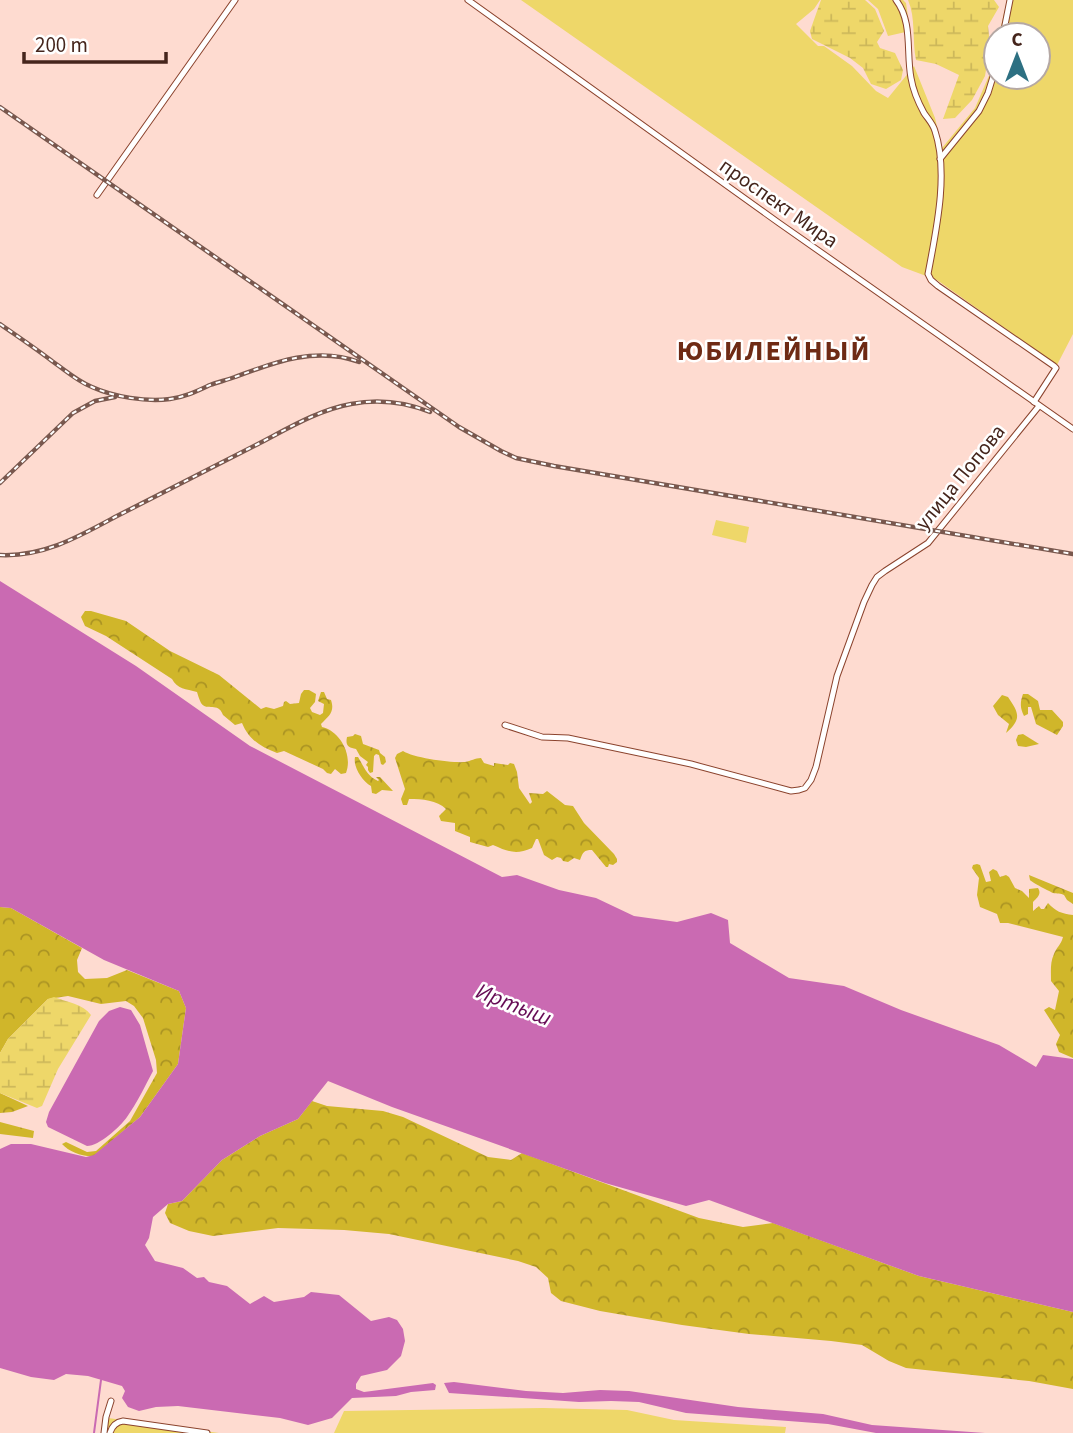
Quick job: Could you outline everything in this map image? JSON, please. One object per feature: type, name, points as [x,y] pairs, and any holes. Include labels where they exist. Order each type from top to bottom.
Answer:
[{"type":"street","points":[[97,195],[235,0]]},
{"type":"street","name":"проспект Мира","points":[[468,0],[1073,429]]},
{"type":"street","points":[[896,0],[906,20],[908,58],[916,99],[934,128],[940,159]]},
{"type":"street","points":[[1006,21],[1010,0]]},
{"type":"street","points":[[940,159],[979,111],[989,91]]},
{"type":"street","name":"улица Попова","points":[[505,725],[542,737],[568,738],[679,761],[782,789],[805,788],[817,767],[837,676],[872,585],[885,571],[928,543],[1036,404],[1055,369],[931,280],[928,274],[935,235],[940,159]]},
{"type":"street","points":[[104,1433],[111,1401]]},
{"type":"street","points":[[110,1433],[114,1425],[123,1421],[208,1433]]},
{"type":"green space","points":[[521,0],[820,0],[814,9],[796,24],[818,46],[824,46],[852,66],[876,91],[888,98],[914,66],[935,118],[942,148],[975,108],[982,91],[1052,91],[1052,21],[1002,21],[1007,0],[1073,0],[1073,334],[1057,365],[937,280],[902,267]]},
{"type":"green space","points":[[821,0],[865,0],[875,9],[884,31],[877,42],[880,48],[895,53],[903,70],[901,80],[886,89],[871,84],[863,68],[850,58],[812,39],[810,31]]},
{"type":"green space","points":[[868,0],[903,0],[906,3],[910,31],[888,36],[878,9]]},
{"type":"green space","points":[[908,0],[994,0],[999,7],[991,21],[982,21],[982,82],[972,100],[955,118],[943,119],[959,75],[936,64],[916,60],[912,14]]},
{"type":"green space","points":[[716,520],[749,527],[746,543],[712,535]]},
{"type":"green space","points":[[85,611],[126,621],[170,651],[219,675],[261,709],[274,709],[283,706],[286,701],[290,704],[299,703],[304,690],[309,690],[316,694],[315,702],[310,708],[312,712],[320,715],[323,713],[324,704],[318,701],[321,692],[324,692],[327,699],[331,700],[332,708],[321,724],[334,733],[343,745],[348,759],[346,773],[341,774],[335,769],[331,774],[327,773],[284,751],[277,753],[261,745],[248,734],[242,723],[235,725],[218,708],[203,706],[197,692],[179,687],[172,679],[106,636],[85,626],[81,617]]},
{"type":"green space","points":[[1023,694],[1028,694],[1038,701],[1040,710],[1052,710],[1063,722],[1057,735],[1036,724],[1031,707],[1028,707],[1028,714],[1024,716],[1021,705]]},
{"type":"green space","points":[[1002,695],[1008,697],[1017,716],[1015,724],[1006,733],[1009,724],[998,715],[993,706]]},
{"type":"green space","points":[[355,734],[361,736],[363,744],[379,750],[385,757],[386,762],[383,765],[379,755],[374,756],[373,772],[370,773],[366,765],[368,762],[356,749],[347,744],[347,737]]},
{"type":"green space","points":[[1023,734],[1039,744],[1018,746],[1018,735]]},
{"type":"green space","points":[[403,751],[442,761],[465,762],[481,758],[484,763],[494,766],[494,763],[514,764],[519,788],[530,804],[532,802],[529,793],[543,794],[547,791],[565,805],[573,806],[584,823],[614,854],[617,862],[606,867],[592,850],[584,852],[580,860],[574,858],[568,862],[557,857],[552,860],[544,855],[538,839],[532,848],[517,852],[470,842],[470,837],[455,831],[455,823],[441,821],[439,816],[446,809],[438,804],[409,799],[407,805],[403,805],[401,799],[405,789],[395,758]]},
{"type":"green space","points":[[355,757],[358,757],[371,777],[378,781],[376,777],[380,777],[393,791],[372,793],[371,786],[364,781],[357,769]]},
{"type":"green space","points":[[980,865],[986,882],[991,881],[989,872],[993,869],[1000,877],[1009,877],[1015,888],[1029,898],[1029,889],[1038,888],[1039,894],[1033,902],[1033,911],[1039,906],[1044,909],[1048,903],[1059,912],[1073,915],[1073,1058],[1059,1052],[1056,1044],[1060,1035],[1044,1010],[1049,1007],[1055,1010],[1059,991],[1051,981],[1051,964],[1063,937],[1000,923],[997,914],[980,907],[977,895],[979,878],[972,868]]},
{"type":"green space","points":[[1029,875],[1073,893],[1073,904],[1064,895],[1053,893],[1031,881]]},
{"type":"green space","points":[[0,907],[11,908],[82,948],[77,960],[78,972],[85,979],[107,978],[127,970],[179,991],[186,1008],[178,1064],[140,1117],[94,1156],[76,1153],[62,1144],[66,1142],[87,1152],[96,1151],[130,1121],[157,1073],[156,1060],[143,1018],[134,1006],[126,1001],[101,1004],[68,996],[48,999],[8,1039],[0,1053]]},
{"type":"green space","points":[[54,997],[79,1006],[91,1015],[58,1069],[42,1106],[37,1108],[0,1093],[0,1053],[8,1039],[48,999]]},
{"type":"green space","points":[[0,1093],[28,1106],[0,1113]]},
{"type":"green space","points":[[312,1101],[327,1106],[383,1111],[403,1117],[488,1157],[511,1160],[522,1153],[699,1218],[743,1227],[773,1223],[919,1276],[1073,1312],[1073,1389],[1029,1381],[906,1368],[862,1345],[749,1334],[600,1311],[561,1301],[551,1293],[548,1278],[536,1267],[389,1234],[278,1228],[213,1236],[189,1231],[170,1223],[165,1213],[168,1204],[182,1201],[222,1160],[260,1136],[298,1119]]},
{"type":"green space","points":[[0,1122],[34,1131],[33,1138],[0,1134]]},
{"type":"green space","points":[[543,1408],[627,1410],[674,1420],[786,1427],[785,1433],[334,1433],[344,1411]]},
{"type":"green space","points":[[108,1418],[219,1433],[106,1433]]},
{"type":"water","name":"Иртыш","points":[[0,581],[136,666],[250,746],[502,877],[517,875],[559,890],[596,898],[634,916],[677,922],[711,913],[728,920],[730,943],[789,978],[844,986],[901,1010],[999,1045],[1036,1067],[1043,1055],[1073,1059],[1073,1312],[919,1276],[709,1200],[686,1206],[605,1183],[392,1107],[328,1081],[298,1119],[260,1136],[222,1160],[182,1201],[168,1204],[153,1217],[145,1245],[155,1261],[183,1268],[197,1278],[204,1277],[209,1282],[227,1286],[250,1304],[264,1296],[274,1302],[304,1297],[311,1292],[339,1295],[371,1321],[389,1317],[397,1320],[403,1329],[405,1341],[401,1356],[387,1370],[361,1376],[356,1389],[364,1392],[433,1383],[436,1385],[435,1390],[396,1396],[352,1398],[332,1418],[308,1425],[280,1418],[178,1406],[139,1411],[128,1407],[122,1398],[125,1391],[122,1386],[88,1376],[66,1374],[54,1380],[0,1368],[0,1149],[11,1144],[31,1144],[86,1157],[94,1155],[140,1117],[178,1064],[186,1008],[179,991],[104,960],[11,908],[0,907]]},
{"type":"water","points":[[120,1007],[131,1010],[140,1025],[153,1071],[124,1121],[103,1139],[87,1146],[48,1127],[46,1122],[99,1021],[109,1011]]},
{"type":"water","points":[[444,1383],[563,1393],[629,1391],[738,1407],[823,1414],[872,1425],[985,1433],[876,1433],[828,1424],[686,1413],[639,1402],[579,1402],[449,1393]]},
{"type":"waterway","points":[[94,1433],[101,1380]]},
{"type":"railway","points":[[0,107],[459,427],[516,458],[1073,554]]},
{"type":"railway","points":[[0,324],[87,385],[110,394],[141,399],[181,397],[265,366],[296,358],[328,355],[359,362]]},
{"type":"railway","points":[[0,483],[73,413],[95,401],[115,397]]},
{"type":"railway","points":[[0,555],[31,553],[74,538],[291,426],[327,411],[361,402],[391,402],[430,412]]},
{"type":"district","name":"ЮБИЛЕЙНЫЙ","points":[[774,350]]}]
